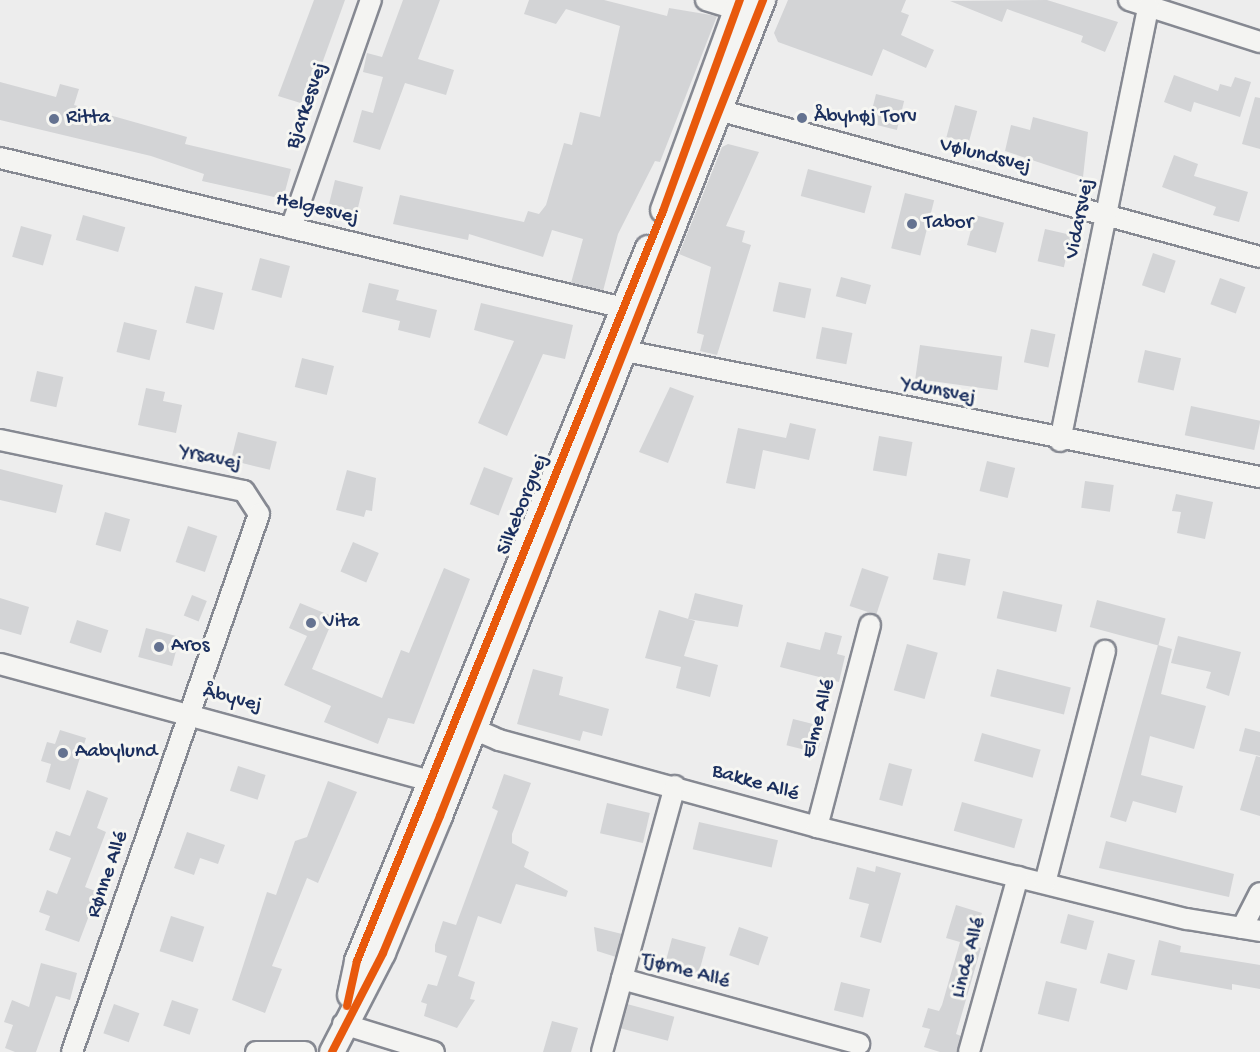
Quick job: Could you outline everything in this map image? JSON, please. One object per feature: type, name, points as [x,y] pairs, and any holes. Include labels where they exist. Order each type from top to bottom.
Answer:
[{"type":"street","name":"Bjarkesvej","points":[[291,228],[371,0]]},
{"type":"street","points":[[706,0],[749,6]]},
{"type":"street","points":[[1129,0],[1260,42]]},
{"type":"street","name":"Silkeborgvej","points":[[332,1052],[344,1024],[357,961],[442,783],[616,351],[749,6]]},
{"type":"street","name":"Vidarsvej","points":[[1060,441],[1148,7]]},
{"type":"street","name":"Silkeborgvej","points":[[616,351],[624,308],[709,108]]},
{"type":"street","name":"Vølundsvej","points":[[709,108],[1107,212],[1260,257]]},
{"type":"street","name":"Helgesvej","points":[[0,158],[624,308]]},
{"type":"street","name":"Ydunsvej","points":[[616,351],[1060,441],[1260,477]]},
{"type":"street","name":"Yrsavej","points":[[0,440],[252,496],[259,524],[191,714]]},
{"type":"street","name":"Elme Allé","points":[[817,826],[870,625]]},
{"type":"street","points":[[1045,883],[1105,651]]},
{"type":"street","name":"Åbyvej","points":[[0,664],[442,783]]},
{"type":"street","name":"Rønne Allé","points":[[72,1052],[191,714]]},
{"type":"street","name":"Bakke Allé","points":[[465,726],[817,826],[1018,877],[1251,929],[1260,893]]},
{"type":"street","name":"Tjørne Allé","points":[[675,786],[622,979],[859,1044]]},
{"type":"street","name":"Linde Allé","points":[[969,1052],[1018,877]]},
{"type":"street","points":[[602,1052],[622,979]]},
{"type":"street","points":[[344,1024],[434,1052]]},
{"type":"street","points":[[256,1052],[305,1052]]},
{"type":"building","points":[[314,0],[345,0],[307,105],[278,96]]},
{"type":"building","points":[[403,0],[440,0],[418,59],[454,70],[446,95],[405,83],[380,150],[353,142],[362,110],[373,113],[383,77],[363,72],[367,53],[382,57]]},
{"type":"building","points":[[529,0],[604,0],[667,16],[669,8],[717,16],[660,162],[655,161],[618,234],[603,291],[571,283],[583,239],[552,230],[543,257],[469,234],[468,240],[393,224],[400,195],[524,222],[528,211],[539,214],[546,205],[564,143],[572,145],[580,112],[600,117],[620,26],[566,9],[556,24],[524,14]]},
{"type":"building","points":[[788,0],[906,0],[901,12],[909,15],[901,35],[934,50],[926,68],[883,49],[872,76],[778,42],[774,33]]},
{"type":"building","points":[[1047,0],[1118,22],[1105,52],[1081,42],[1083,36],[1007,9],[1002,22],[950,1]]},
{"type":"building","points":[[1174,75],[1218,91],[1220,84],[1231,87],[1235,77],[1251,82],[1240,117],[1194,102],[1191,112],[1164,102]]},
{"type":"building","points":[[0,82],[56,97],[60,84],[79,89],[74,105],[187,137],[185,144],[291,169],[283,199],[202,181],[204,174],[151,156],[0,120]]},
{"type":"building","points":[[876,94],[904,101],[897,130],[869,123]]},
{"type":"building","points":[[1255,97],[1260,98],[1260,149],[1242,144]]},
{"type":"building","points":[[955,105],[977,111],[969,143],[946,137]]},
{"type":"building","points":[[1033,117],[1088,132],[1083,177],[1005,151],[1011,125],[1030,130]]},
{"type":"building","points":[[728,144],[759,152],[726,226],[745,231],[742,242],[751,245],[717,355],[700,351],[704,335],[697,333],[711,267],[679,254],[722,147]]},
{"type":"building","points":[[1174,155],[1198,164],[1194,176],[1248,192],[1239,222],[1213,215],[1216,207],[1162,187]]},
{"type":"building","points":[[808,169],[872,186],[865,213],[801,196]]},
{"type":"building","points":[[335,180],[363,187],[356,216],[328,209]]},
{"type":"building","name":"Tabor","points":[[905,193],[934,200],[920,256],[891,248]]},
{"type":"building","points":[[83,215],[125,227],[118,252],[76,240]]},
{"type":"building","points":[[975,215],[1004,223],[996,253],[967,245]]},
{"type":"building","points":[[21,226],[52,235],[43,266],[12,257]]},
{"type":"building","points":[[1045,229],[1071,235],[1064,267],[1038,261]]},
{"type":"building","points":[[1153,253],[1176,261],[1165,293],[1142,285]]},
{"type":"building","points":[[260,258],[290,266],[281,298],[251,290]]},
{"type":"building","points":[[841,277],[871,285],[866,304],[836,296]]},
{"type":"building","points":[[1220,278],[1245,287],[1236,314],[1210,304]]},
{"type":"building","points":[[779,282],[811,289],[805,318],[773,311]]},
{"type":"building","points":[[369,283],[399,290],[396,300],[437,310],[430,338],[398,330],[400,321],[362,312]]},
{"type":"building","points":[[195,286],[223,293],[214,330],[186,323]]},
{"type":"building","points":[[481,303],[573,325],[565,359],[543,354],[507,436],[478,423],[514,341],[474,330]]},
{"type":"building","points":[[124,322],[157,330],[149,360],[117,352]]},
{"type":"building","points":[[822,327],[852,333],[846,364],[816,358]]},
{"type":"building","points":[[1031,329],[1055,334],[1048,367],[1024,362]]},
{"type":"building","points":[[920,345],[1002,357],[997,390],[915,379]]},
{"type":"building","points":[[1145,350],[1181,358],[1174,390],[1138,382]]},
{"type":"building","points":[[302,358],[334,366],[327,395],[295,387]]},
{"type":"building","points":[[37,371],[63,377],[56,407],[30,401]]},
{"type":"building","points":[[670,387],[694,396],[668,463],[639,452]]},
{"type":"building","points":[[146,388],[165,392],[163,401],[182,405],[176,433],[138,425]]},
{"type":"building","points":[[1191,406],[1260,421],[1254,450],[1185,435]]},
{"type":"building","points":[[790,423],[816,429],[809,460],[763,450],[755,489],[726,483],[738,428],[786,438]]},
{"type":"building","points":[[238,432],[277,442],[270,470],[231,460]]},
{"type":"building","points":[[879,436],[912,442],[906,476],[873,470]]},
{"type":"building","points":[[987,461],[1015,468],[1008,498],[980,491]]},
{"type":"building","points":[[484,467],[513,478],[499,515],[470,504]]},
{"type":"building","points":[[0,469],[63,485],[56,513],[0,500]]},
{"type":"building","points":[[347,470],[376,478],[372,511],[366,510],[364,517],[336,510]]},
{"type":"building","points":[[1085,481],[1114,485],[1110,512],[1081,508]]},
{"type":"building","points":[[1176,494],[1213,502],[1205,539],[1177,533],[1181,512],[1172,511]]},
{"type":"building","points":[[105,512],[130,519],[121,552],[96,545]]},
{"type":"building","points":[[188,526],[217,536],[205,572],[176,562]]},
{"type":"building","points":[[353,542],[379,553],[366,582],[340,571]]},
{"type":"building","points":[[938,553],[970,559],[965,586],[933,580]]},
{"type":"building","points":[[444,568],[470,579],[414,724],[388,718],[378,744],[324,722],[331,706],[284,685],[307,636],[289,628],[300,603],[334,617],[312,669],[382,698],[401,650],[409,653]]},
{"type":"building","points":[[862,568],[889,577],[876,615],[850,606]]},
{"type":"building","points":[[1003,591],[1062,605],[1056,632],[997,618]]},
{"type":"building","points":[[695,593],[743,605],[738,627],[688,619]]},
{"type":"building","points":[[192,595],[207,601],[199,621],[184,615]]},
{"type":"building","points":[[0,598],[29,607],[21,635],[0,629]]},
{"type":"building","points":[[1097,600],[1166,618],[1158,645],[1090,627]]},
{"type":"building","points":[[659,610],[695,621],[684,656],[718,665],[710,697],[676,688],[681,667],[645,658]]},
{"type":"building","points":[[77,620],[108,630],[101,653],[70,643]]},
{"type":"building","name":"Aros","points":[[146,628],[180,637],[172,666],[138,657]]},
{"type":"building","points":[[825,632],[842,636],[837,654],[845,656],[839,682],[780,667],[787,642],[820,650]]},
{"type":"building","points":[[1178,636],[1241,652],[1229,696],[1206,688],[1211,672],[1171,663]]},
{"type":"building","points":[[907,644],[938,653],[925,699],[894,690]]},
{"type":"building","points":[[1158,645],[1172,649],[1161,694],[1206,706],[1194,749],[1150,736],[1141,775],[1183,786],[1176,813],[1133,801],[1126,822],[1110,817]]},
{"type":"building","points":[[533,669],[563,677],[559,695],[609,709],[602,736],[583,731],[580,741],[517,724]]},
{"type":"building","points":[[997,669],[1071,687],[1064,715],[990,696]]},
{"type":"building","points":[[793,719],[824,727],[818,753],[786,745]]},
{"type":"building","points":[[1245,728],[1260,732],[1260,756],[1239,751]]},
{"type":"building","name":"Aabylund","points":[[60,730],[86,738],[70,790],[46,782],[51,764],[41,761],[47,742],[55,744]]},
{"type":"building","points":[[982,733],[1041,750],[1033,778],[974,761]]},
{"type":"building","points":[[1256,756],[1260,757],[1260,816],[1240,810]]},
{"type":"building","points":[[889,763],[912,769],[902,806],[879,800]]},
{"type":"building","points":[[238,766],[266,775],[258,800],[230,791]]},
{"type":"building","points":[[504,774],[531,783],[512,834],[512,843],[529,852],[524,867],[568,891],[566,897],[516,884],[501,924],[478,916],[458,976],[475,982],[470,999],[475,1000],[457,1028],[424,1016],[427,1004],[421,1002],[428,984],[437,986],[447,956],[435,952],[435,945],[443,921],[456,925],[498,811],[492,808]]},
{"type":"building","points":[[328,781],[357,792],[318,883],[307,878],[272,966],[282,969],[265,1013],[232,1000],[267,892],[276,895],[295,841],[307,837]]},
{"type":"building","points":[[87,790],[108,798],[97,828],[106,832],[85,887],[98,892],[79,942],[45,930],[50,916],[39,912],[47,890],[57,894],[71,858],[49,850],[56,831],[70,836]]},
{"type":"building","points":[[962,802],[1023,819],[1014,848],[954,831]]},
{"type":"building","points":[[607,803],[650,813],[643,843],[600,833]]},
{"type":"building","points":[[699,822],[778,840],[772,868],[693,849]]},
{"type":"building","points":[[187,832],[225,845],[218,864],[200,858],[194,875],[174,868]]},
{"type":"building","points":[[1106,841],[1234,874],[1229,897],[1099,868]]},
{"type":"building","points":[[876,866],[901,873],[881,943],[860,937],[869,904],[849,899],[857,867],[875,872]]},
{"type":"building","points":[[956,905],[982,913],[972,945],[981,948],[956,1034],[961,1036],[957,1052],[940,1052],[924,1047],[930,1029],[922,1027],[928,1008],[939,1011],[942,1005],[960,942],[946,938]]},
{"type":"building","points":[[1068,914],[1094,921],[1086,950],[1060,943]]},
{"type":"building","points":[[171,916],[204,927],[193,962],[160,951]]},
{"type":"building","points":[[594,927],[622,934],[616,957],[597,951]]},
{"type":"building","points":[[739,927],[768,937],[759,965],[729,955]]},
{"type":"building","points":[[672,938],[706,947],[698,977],[664,968]]},
{"type":"building","points":[[1159,940],[1181,946],[1180,952],[1260,965],[1260,989],[1232,984],[1232,990],[1151,975]]},
{"type":"building","points":[[1108,953],[1135,960],[1127,990],[1100,983]]},
{"type":"building","points":[[41,963],[77,973],[70,1000],[56,996],[36,1052],[15,1052],[5,1048],[13,1025],[4,1022],[12,1000],[29,1007]]},
{"type":"building","points":[[1046,981],[1077,989],[1069,1022],[1038,1014]]},
{"type":"building","points":[[841,982],[870,989],[863,1017],[834,1010]]},
{"type":"building","points":[[172,1000],[198,1009],[190,1035],[163,1026]]},
{"type":"building","points":[[114,1004],[139,1013],[129,1042],[103,1033]]},
{"type":"building","points":[[627,1004],[674,1017],[668,1041],[621,1028]]},
{"type":"building","points":[[552,1021],[578,1028],[571,1052],[543,1052]]},
{"type":"cycle path","points":[[347,1006],[357,961],[663,211],[740,0]]},
{"type":"cycle path","points":[[332,1052],[383,953],[440,816],[763,0]]},
{"type":"place","name":"Åbyhøj Torv","points":[[802,118]]},
{"type":"place","name":"Ritta","points":[[54,119]]},
{"type":"place","name":"Tabor","points":[[912,224]]},
{"type":"place","name":"Vita","points":[[311,623]]},
{"type":"place","name":"Aros","points":[[159,647]]},
{"type":"place","name":"Aabylund","points":[[63,753]]}]
